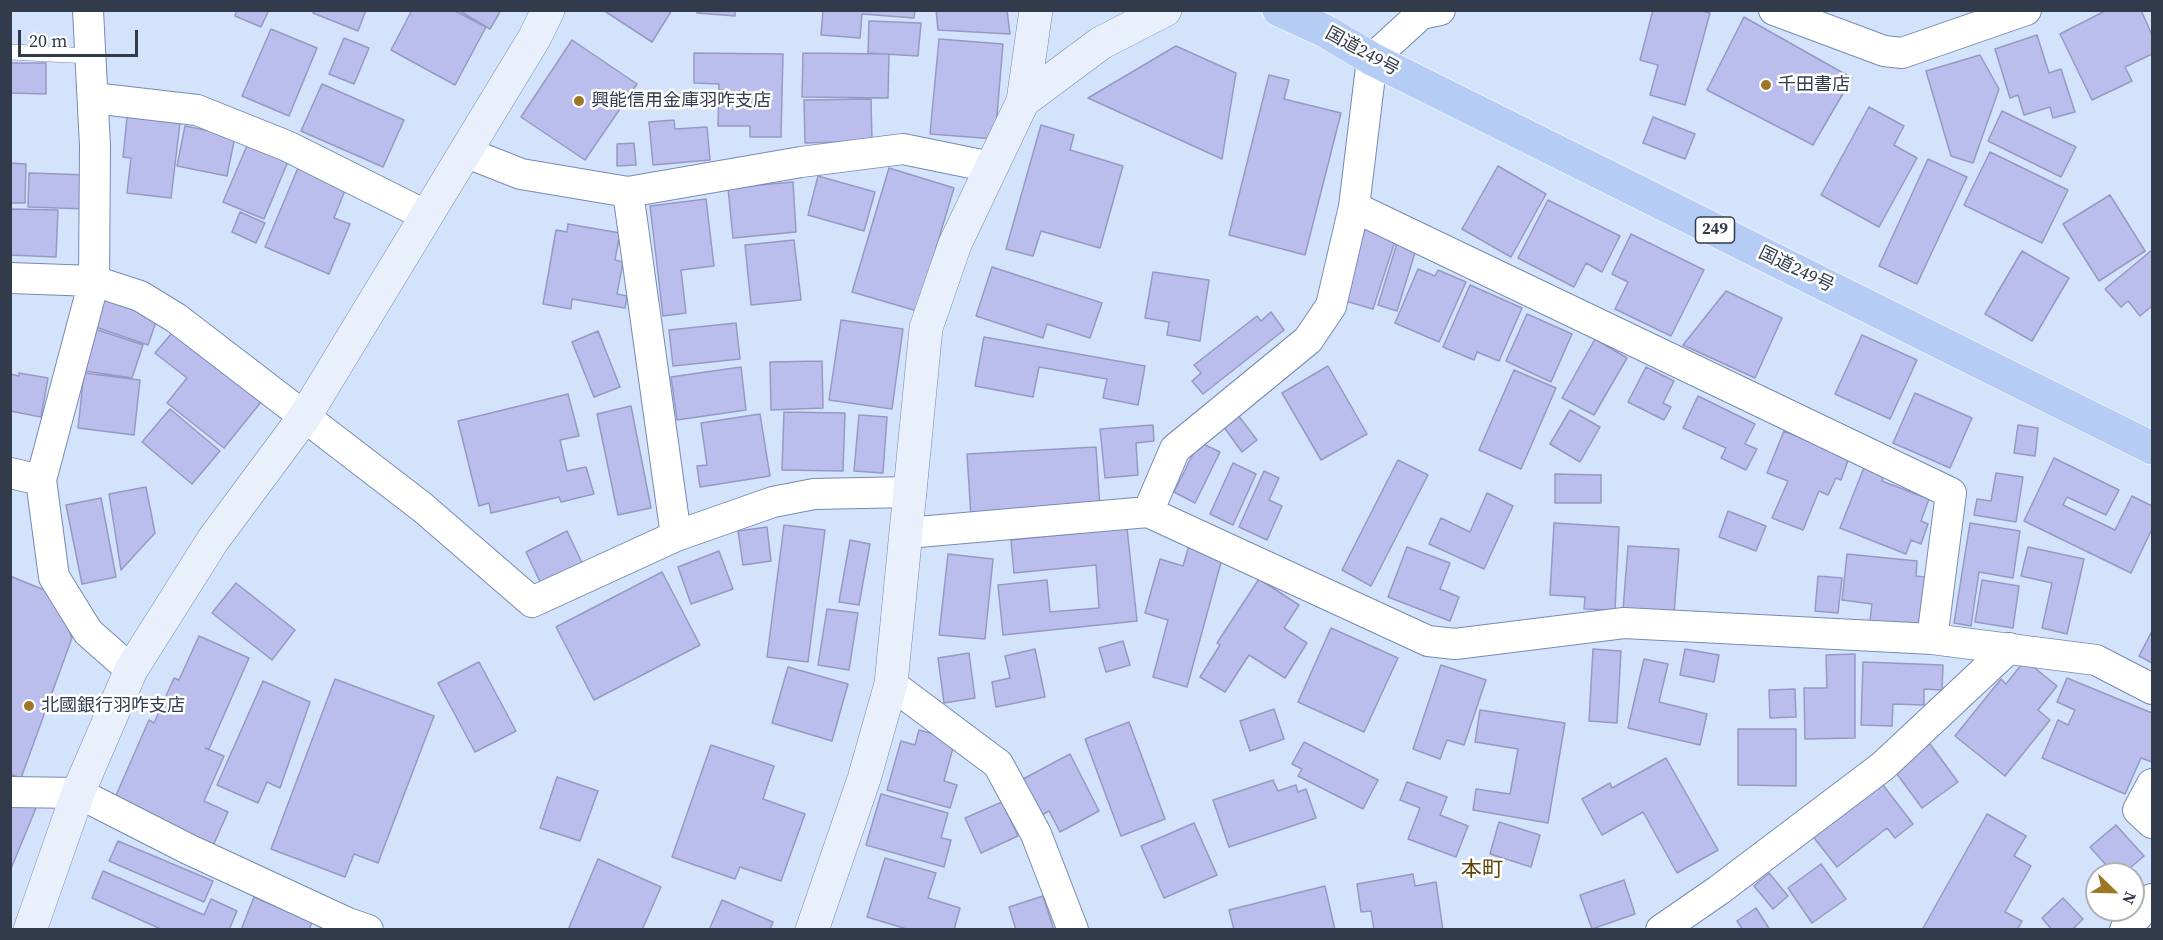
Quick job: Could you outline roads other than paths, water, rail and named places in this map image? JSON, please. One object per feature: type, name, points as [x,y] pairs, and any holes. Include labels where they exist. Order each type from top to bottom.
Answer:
[{"type":"highway","name":"国道249号","points":[[1279,10],[1327,32],[1372,59],[2152,448]]},
{"type":"street","points":[[88,10],[95,146],[94,281],[41,480],[54,577],[88,632],[131,670]]},
{"type":"street","points":[[30,930],[78,794],[131,670],[213,540],[305,416],[536,37],[548,10]]},
{"type":"street","points":[[812,930],[864,779],[891,684],[926,328],[955,244],[1023,101],[1036,10]]},
{"type":"street","points":[[1023,101],[1101,43],[1166,10]]},
{"type":"street","points":[[1148,512],[1175,449],[1308,340],[1331,306],[1354,207],[1372,59],[1421,14],[1440,10]]},
{"type":"street","points":[[1774,10],[1884,51],[1902,53],[2026,10]]},
{"type":"street","points":[[93,98],[197,110],[287,146],[427,216]]},
{"type":"street","points":[[465,152],[521,174],[628,192],[801,162],[903,149],[991,166]]},
{"type":"street","points":[[628,192],[676,536]]},
{"type":"street","points":[[1354,207],[1951,493],[1932,639]]},
{"type":"street","points":[[10,278],[94,281],[140,296],[176,318],[422,507],[532,602],[676,536],[783,500],[814,494],[910,492]]},
{"type":"street","points":[[10,473],[41,480]]},
{"type":"street","points":[[906,533],[1148,512],[1428,641],[1455,644],[1624,623],[1932,639],[2096,660],[2152,689]]},
{"type":"street","points":[[1661,930],[1719,890],[1882,766],[2009,648]]},
{"type":"street","points":[[891,684],[998,764],[1036,834],[1073,930]]},
{"type":"street","points":[[2152,784],[2138,810],[2152,823]]},
{"type":"street","points":[[10,792],[78,794],[188,849],[348,923],[368,930]]},
{"type":"street","points":[[2125,930],[2152,899]]},
{"type":"lane","points":[[10,52],[91,56]]},
{"type":"place","name":"千田書店","points":[[1766,85]]},
{"type":"place","name":"興能信用金庫羽咋支店","points":[[579,101]]},
{"type":"place","name":"北國銀行羽咋支店","points":[[29,706]]},
{"type":"district","name":"本町","points":[[1482,871]]}]
